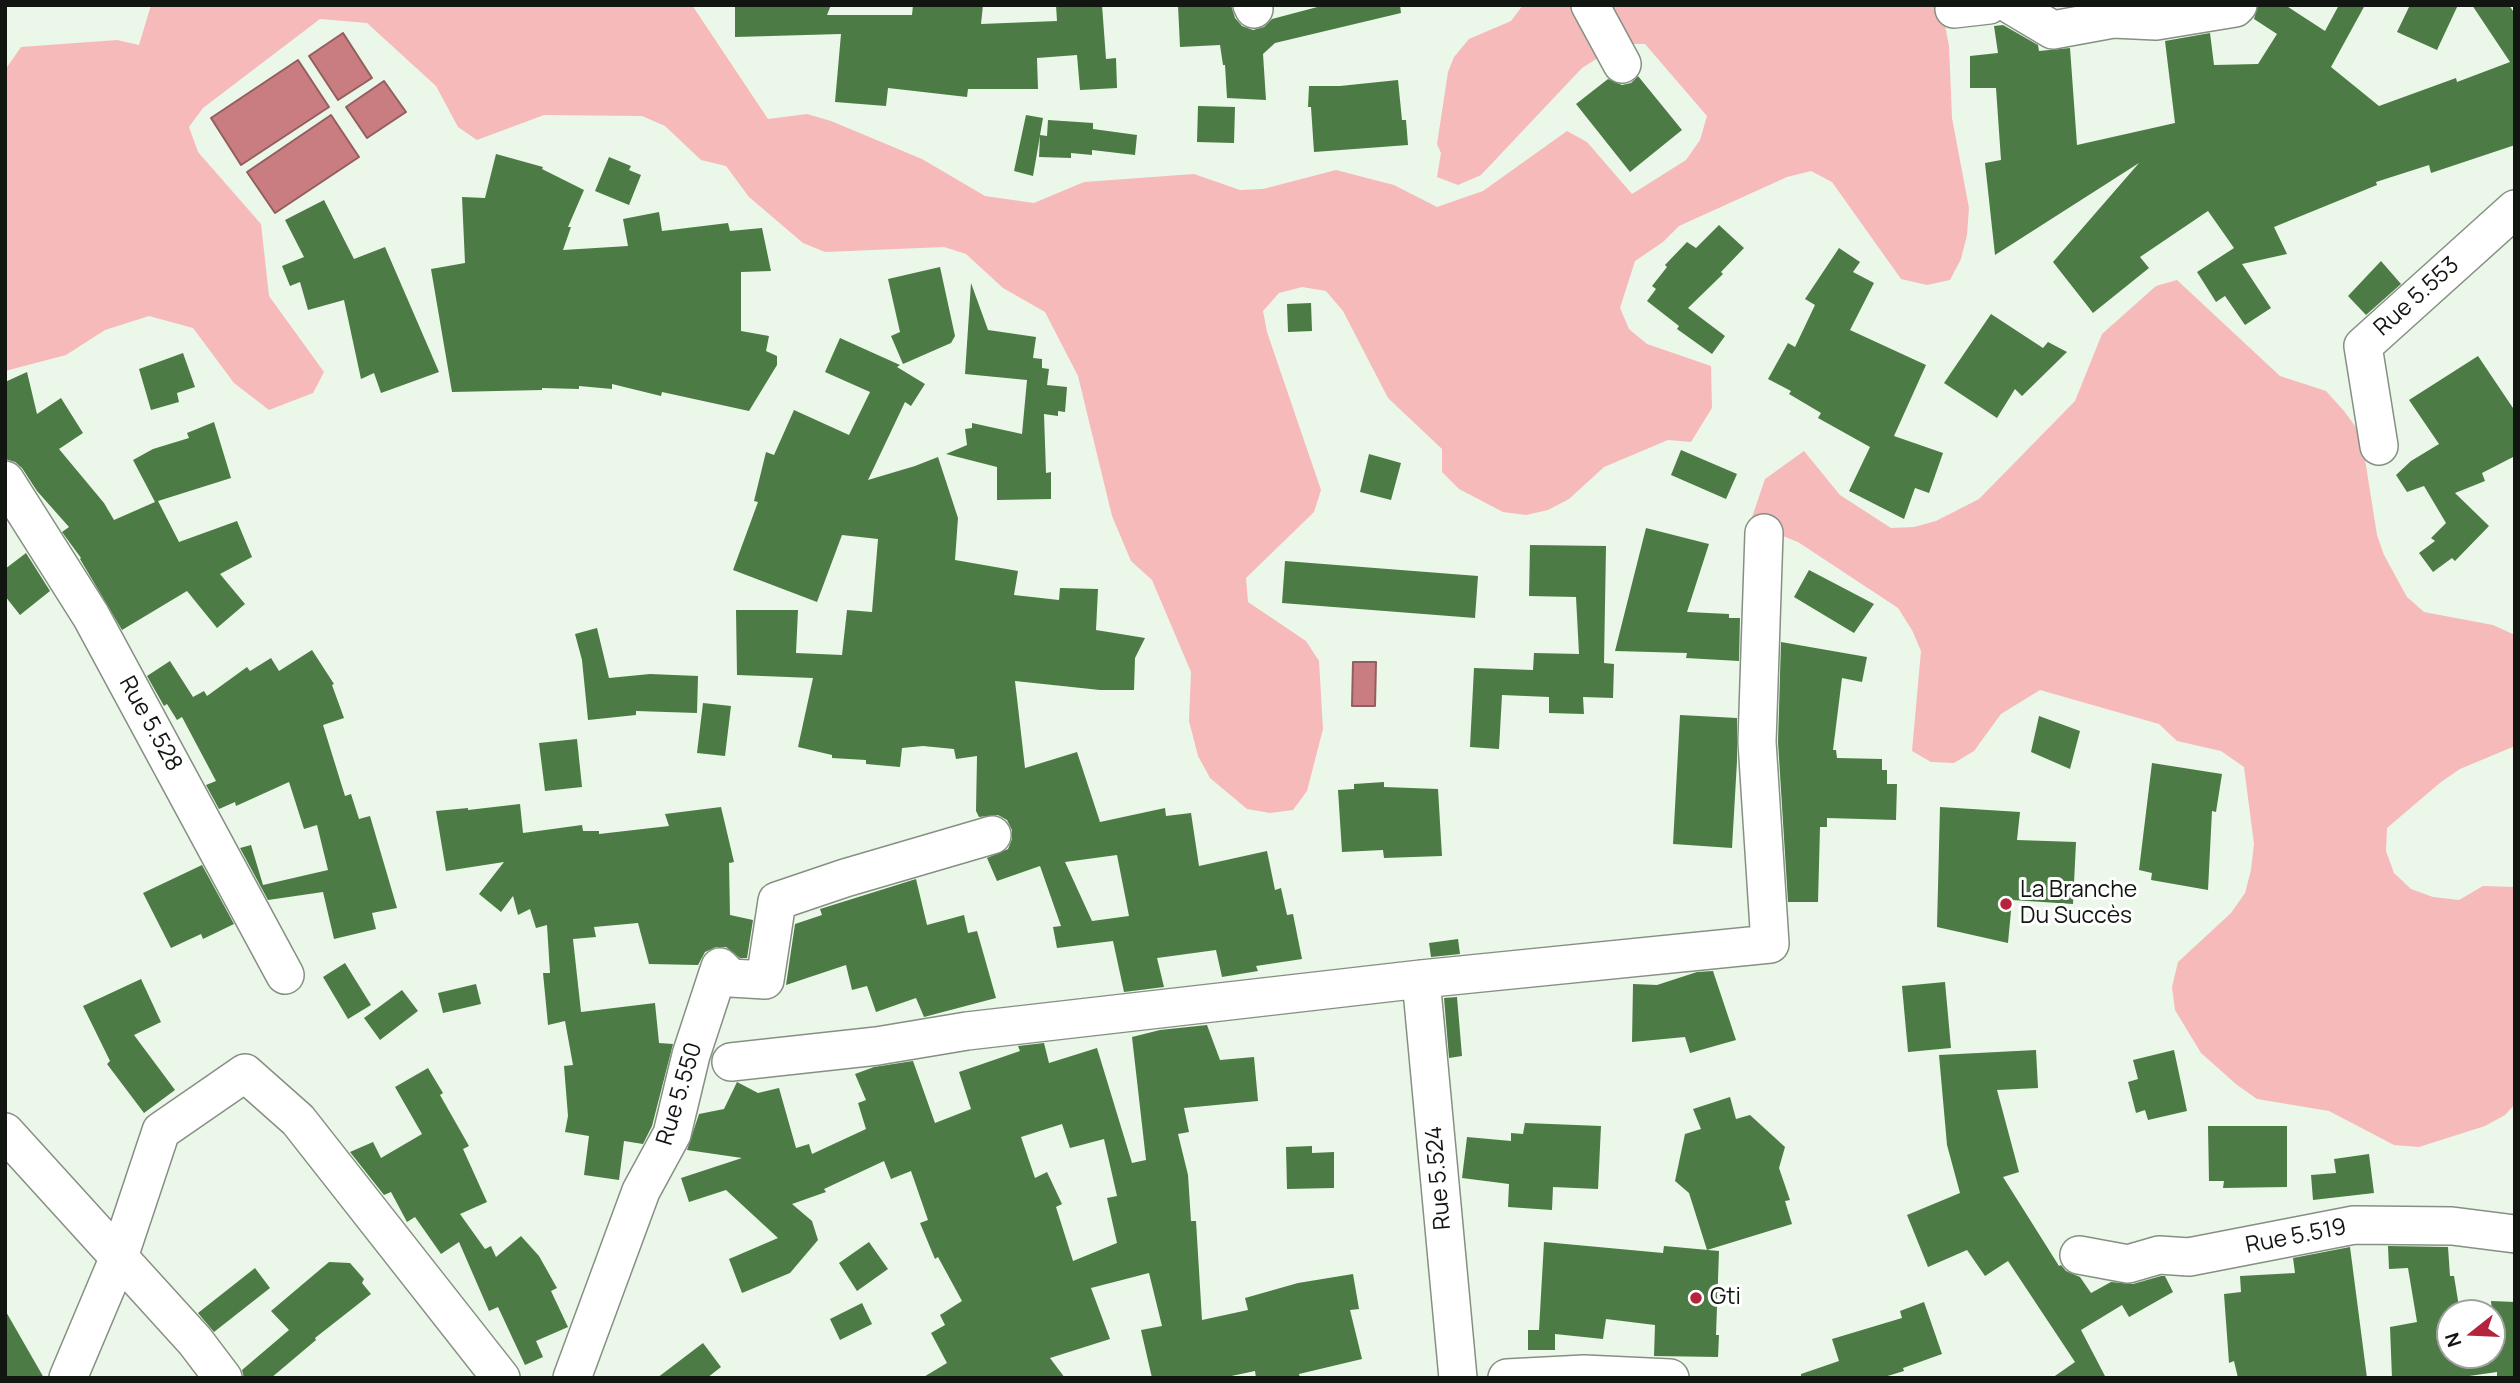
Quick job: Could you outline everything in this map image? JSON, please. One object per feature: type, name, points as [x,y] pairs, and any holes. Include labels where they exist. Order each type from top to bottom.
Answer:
[{"type":"street","points":[[1590,5],[1622,64]]},
{"type":"street","points":[[2011,5],[2053,30],[2113,19],[2156,21],[2235,8],[2238,5]]},
{"type":"street","name":"Rue 5.553","points":[[2379,446],[2363,346],[2515,209]]},
{"type":"street","name":"Rue 5.528","points":[[5,480],[91,616],[285,975]]},
{"type":"street","points":[[731,1062],[877,1046],[967,1031],[1421,979],[1770,944],[1757,742],[1764,533]]},
{"type":"street","name":"Rue 5.550","points":[[572,1378],[641,1191],[673,1134],[691,1055],[720,967],[732,978],[765,979],[777,901],[992,835]]},
{"type":"street","name":"Rue 5.524","points":[[1421,979],[1458,1378]]},
{"type":"street","points":[[68,1378],[119,1258],[161,1131],[245,1073],[298,1120],[500,1378]]},
{"type":"street","points":[[5,1132],[195,1342],[223,1378]]},
{"type":"street","name":"Rue 5.519","points":[[2079,1255],[2128,1264],[2159,1255],[2189,1257],[2354,1225],[2452,1226],[2515,1234]]},
{"type":"street","points":[[1507,1378],[1584,1374],[1670,1378]]},
{"type":"shaded area","points":[[151,5],[692,5],[768,119],[807,114],[831,121],[922,159],[985,196],[1034,203],[1084,182],[1194,174],[1240,190],[1263,189],[1336,170],[1394,185],[1437,207],[1483,191],[1567,131],[1587,142],[1632,194],[1686,160],[1700,140],[1707,116],[1645,44],[1620,44],[1582,68],[1481,175],[1458,185],[1437,177],[1441,153],[1437,144],[1448,72],[1454,57],[1469,39],[1511,21],[1523,5],[1941,5],[1949,46],[1952,118],[1969,208],[1967,235],[1961,259],[1950,280],[1927,285],[1901,279],[1832,182],[1811,171],[1787,177],[1679,226],[1663,242],[1635,261],[1620,308],[1629,329],[1647,344],[1711,366],[1712,408],[1691,442],[1668,440],[1604,467],[1569,499],[1548,510],[1526,515],[1503,512],[1459,489],[1442,472],[1442,449],[1388,398],[1343,311],[1326,291],[1302,287],[1279,293],[1263,311],[1267,332],[1321,490],[1314,512],[1246,578],[1248,602],[1306,641],[1319,661],[1323,729],[1307,791],[1293,810],[1270,813],[1247,809],[1210,778],[1198,756],[1189,721],[1191,672],[1152,580],[1131,561],[1112,516],[1078,376],[1045,312],[1003,288],[966,254],[944,247],[825,252],[803,243],[749,197],[726,166],[701,160],[665,126],[642,116],[544,115],[477,140],[458,127],[436,86],[367,23],[320,19],[203,108],[189,127],[198,152],[261,224],[269,296],[324,372],[313,393],[269,410],[234,383],[193,328],[149,316],[105,330],[66,355],[5,371],[5,70],[21,47],[117,40],[139,45]]},
{"type":"shaded area","points":[[343,33],[372,78],[338,100],[309,56]]},
{"type":"shaded area","points":[[298,60],[329,107],[241,165],[211,118]]},
{"type":"shaded area","points":[[384,81],[406,112],[367,138],[346,107]]},
{"type":"shaded area","points":[[331,115],[359,157],[275,213],[247,172]]},
{"type":"shaded area","points":[[2177,280],[2280,376],[2326,391],[2361,434],[2377,535],[2384,555],[2407,597],[2424,612],[2493,625],[2515,635],[2515,746],[2460,769],[2387,828],[2386,851],[2394,873],[2411,889],[2433,897],[2459,900],[2483,886],[2515,887],[2515,1104],[2505,1115],[2485,1126],[2419,1147],[2394,1145],[2329,1111],[2257,1099],[2237,1085],[2201,1053],[2175,1010],[2172,987],[2178,962],[2231,913],[2245,893],[2254,844],[2244,767],[2221,751],[2177,741],[2159,724],[2040,690],[2001,714],[1974,751],[1954,763],[1931,762],[1912,751],[1921,651],[1898,608],[1798,542],[1750,523],[1765,479],[1804,451],[1840,495],[1891,528],[1914,527],[1936,521],[1979,499],[2075,401],[2102,334],[2156,286]]},
{"type":"shaded area","points":[[1353,662],[1376,662],[1375,706],[1352,706]]},
{"type":"building","points":[[735,5],[831,5],[827,15],[912,15],[913,5],[983,5],[981,24],[1057,21],[1056,5],[1102,5],[1106,59],[1116,58],[1117,88],[1080,90],[1077,55],[1037,58],[1038,89],[968,89],[967,97],[888,88],[886,106],[835,102],[841,34],[735,37]]},
{"type":"building","points":[[1178,5],[1231,5],[1235,18],[1242,26],[1253,30],[1264,27],[1272,19],[1325,5],[1400,5],[1401,13],[1275,43],[1263,54],[1266,100],[1227,98],[1225,65],[1220,45],[1180,47]]},
{"type":"building","points":[[2258,5],[2285,5],[2325,31],[2339,5],[2365,5],[2331,67],[2379,106],[2510,62],[2472,5],[2509,5],[2515,14],[2515,145],[2431,173],[2429,165],[2376,182],[2377,185],[2274,227],[2287,254],[2242,264],[2271,308],[2245,325],[2225,296],[2216,302],[2197,272],[2234,248],[2208,211],[2140,257],[2149,268],[2093,313],[2053,262],[2139,163],[1995,255],[1985,163],[2001,160],[1996,88],[1970,88],[1970,56],[1998,53],[1994,26],[2003,25],[2038,45],[2039,51],[2070,48],[2077,145],[2175,123],[2165,41],[2210,33],[2214,65],[2258,64],[2277,34],[2254,19]]},
{"type":"building","points":[[2410,5],[2458,5],[2437,50],[2397,32]]},
{"type":"building","points":[[1638,76],[1682,130],[1630,172],[1576,104],[1608,79],[1622,85],[1631,83]]},
{"type":"building","points":[[1398,80],[1402,120],[1406,120],[1408,145],[1314,152],[1311,107],[1308,107],[1309,86]]},
{"type":"building","points":[[1198,106],[1235,107],[1234,143],[1197,142]]},
{"type":"building","points":[[1026,115],[1043,118],[1040,135],[1047,136],[1048,120],[1093,123],[1093,129],[1137,135],[1135,155],[1092,150],[1092,155],[1071,153],[1071,158],[1039,157],[1040,136],[1033,176],[1014,171]]},
{"type":"building","points":[[496,154],[543,167],[542,169],[584,190],[568,227],[571,227],[563,250],[628,246],[623,219],[659,212],[662,231],[728,223],[730,231],[762,228],[771,271],[741,272],[741,331],[769,336],[766,351],[777,356],[777,365],[749,411],[662,392],[661,396],[612,384],[612,389],[579,386],[579,389],[452,392],[431,269],[465,263],[462,197],[485,198]]},
{"type":"building","points":[[609,157],[631,166],[629,170],[641,175],[629,205],[595,191]]},
{"type":"building","points":[[324,200],[354,259],[385,247],[439,372],[381,393],[374,373],[361,379],[344,300],[308,310],[300,282],[290,286],[282,266],[304,257],[285,220]]},
{"type":"building","points":[[1719,225],[1744,248],[1721,272],[1723,274],[1688,308],[1725,336],[1712,354],[1677,329],[1679,326],[1647,301],[1656,289],[1652,286],[1667,267],[1665,265],[1687,242],[1696,248]]},
{"type":"building","points":[[1839,248],[1860,262],[1853,272],[1874,283],[1850,330],[1926,365],[1894,436],[1943,453],[1929,493],[1915,488],[1904,519],[1849,491],[1870,447],[1818,418],[1821,413],[1789,394],[1791,391],[1768,379],[1788,343],[1795,347],[1815,305],[1805,299]]},
{"type":"building","points":[[2381,261],[2401,284],[2366,315],[2348,296]]},
{"type":"building","points":[[940,267],[955,336],[951,343],[903,364],[891,336],[900,332],[888,279]]},
{"type":"building","points":[[971,283],[988,330],[1036,337],[1033,358],[1042,359],[1042,368],[1049,369],[1047,385],[1067,387],[1065,412],[1058,411],[1058,416],[1044,414],[1046,473],[1051,472],[1051,499],[997,500],[997,467],[946,454],[967,445],[965,429],[972,428],[972,423],[1022,434],[1027,380],[965,374]]},
{"type":"building","points":[[1311,303],[1312,331],[1288,332],[1287,304]]},
{"type":"building","points":[[1991,314],[2043,348],[2048,342],[2067,352],[2022,396],[2015,389],[1997,418],[1944,383]]},
{"type":"building","points":[[840,338],[900,365],[897,367],[925,384],[911,406],[905,402],[868,480],[938,457],[958,518],[955,560],[1018,571],[1014,595],[1059,600],[1060,588],[1098,589],[1096,630],[1145,638],[1135,658],[1134,690],[1100,690],[1015,681],[1025,768],[1077,752],[1100,822],[1165,808],[1166,816],[1191,813],[1199,866],[1267,851],[1275,890],[1281,888],[1287,915],[1293,914],[1302,959],[1256,966],[1258,971],[1222,977],[1216,950],[1157,958],[1164,987],[1124,992],[1113,941],[1057,948],[1053,927],[1061,926],[1040,866],[997,881],[987,858],[1008,849],[1012,830],[1007,820],[998,815],[979,817],[976,811],[977,756],[956,759],[954,749],[923,746],[902,748],[900,767],[866,764],[866,760],[832,758],[832,755],[798,747],[813,678],[737,675],[736,610],[798,610],[796,653],[842,655],[847,610],[872,612],[878,539],[842,535],[817,602],[733,570],[758,502],[754,501],[766,452],[774,455],[794,410],[849,435],[870,392],[825,372]],"holes":[[[1117,855],[1129,916],[1092,921],[1065,862]]]},
{"type":"building","points":[[183,353],[195,387],[177,393],[179,402],[151,410],[139,369]]},
{"type":"building","points":[[2478,356],[2515,411],[2515,456],[2482,473],[2485,481],[2455,493],[2489,526],[2455,561],[2452,558],[2433,572],[2419,553],[2435,541],[2431,538],[2446,523],[2424,486],[2407,492],[2396,475],[2411,461],[2439,444],[2409,400]]},
{"type":"building","points":[[27,372],[37,414],[61,398],[83,433],[59,449],[104,503],[114,520],[155,502],[133,460],[153,449],[189,438],[187,433],[214,422],[231,478],[158,501],[179,542],[237,521],[252,557],[220,574],[245,604],[217,628],[187,591],[122,630],[81,558],[62,532],[69,527],[37,491],[22,468],[5,459],[5,382]]},
{"type":"building","points":[[1681,450],[1737,474],[1726,499],[1671,475]]},
{"type":"building","points":[[1369,454],[1401,463],[1391,500],[1360,492]]},
{"type":"building","points":[[1646,528],[1709,544],[1687,612],[1729,614],[1729,618],[1740,618],[1739,661],[1686,658],[1687,653],[1615,651]]},
{"type":"building","points":[[1530,545],[1606,546],[1604,663],[1614,664],[1613,698],[1583,697],[1584,714],[1549,713],[1549,697],[1502,695],[1499,749],[1470,747],[1474,668],[1533,670],[1534,653],[1579,654],[1576,597],[1529,596]]},
{"type":"building","points":[[26,553],[50,591],[20,615],[5,596],[5,569]]},
{"type":"building","points":[[1285,561],[1478,576],[1475,618],[1282,603]]},
{"type":"building","points":[[1809,570],[1874,604],[1854,633],[1794,597]]},
{"type":"building","points":[[597,628],[609,678],[650,674],[698,676],[697,713],[636,711],[636,715],[588,720],[582,660],[575,634]]},
{"type":"building","points":[[1781,642],[1867,657],[1862,682],[1842,678],[1833,750],[1836,750],[1837,758],[1882,759],[1882,770],[1887,770],[1887,784],[1897,784],[1896,820],[1827,818],[1827,827],[1820,827],[1818,902],[1788,902],[1778,742]]},
{"type":"building","points":[[312,650],[334,684],[332,685],[344,718],[323,725],[345,796],[351,794],[359,819],[370,816],[397,908],[372,913],[376,929],[334,939],[323,892],[268,900],[240,848],[251,845],[263,885],[328,870],[317,825],[304,829],[289,782],[236,806],[235,802],[219,809],[206,785],[216,781],[182,717],[177,720],[167,704],[164,706],[147,676],[170,661],[193,697],[204,691],[207,696],[247,667],[250,671],[271,658],[279,671]]},
{"type":"building","points":[[703,703],[731,706],[725,756],[697,753]]},
{"type":"building","points":[[1680,715],[1737,718],[1732,848],[1673,844]]},
{"type":"building","points":[[2039,716],[2080,731],[2070,769],[2031,752]]},
{"type":"building","points":[[577,739],[582,787],[545,791],[539,743]]},
{"type":"building","points":[[2152,763],[2222,774],[2216,812],[2212,811],[2208,890],[2151,880],[2152,873],[2139,870]]},
{"type":"building","points":[[1384,782],[1384,787],[1438,789],[1442,856],[1384,858],[1383,850],[1342,852],[1338,790],[1354,789],[1354,784]]},
{"type":"building","points":[[520,804],[523,833],[582,825],[583,831],[599,831],[599,834],[669,826],[665,814],[721,807],[734,862],[729,863],[730,915],[753,920],[747,958],[740,958],[726,947],[716,947],[705,952],[698,965],[649,964],[638,923],[594,927],[596,937],[573,939],[581,1012],[655,1003],[659,1043],[673,1044],[652,1126],[643,1144],[624,1141],[619,1180],[584,1175],[589,1136],[565,1132],[568,1116],[564,1066],[573,1065],[565,1021],[548,1025],[543,973],[550,973],[547,925],[536,928],[530,909],[518,915],[513,896],[501,912],[479,894],[504,862],[446,871],[436,811]]},
{"type":"building","points":[[1940,807],[2020,812],[2017,840],[2076,842],[2073,904],[2012,900],[2008,943],[1937,927]]},
{"type":"building","points":[[202,865],[234,924],[203,939],[201,934],[171,948],[143,893]]},
{"type":"building","points":[[916,879],[927,925],[964,915],[968,933],[977,931],[996,998],[924,1017],[916,998],[876,1012],[867,986],[852,990],[846,965],[786,985],[795,924],[822,915],[820,909]]},
{"type":"building","points":[[1458,939],[1460,954],[1431,957],[1429,943]]},
{"type":"building","points":[[345,963],[371,1005],[348,1019],[323,977]]},
{"type":"building","points":[[1713,971],[1736,1040],[1690,1053],[1685,1037],[1632,1042],[1633,984],[1657,985],[1697,972]]},
{"type":"building","points":[[141,979],[161,1022],[134,1035],[175,1090],[144,1113],[107,1064],[110,1061],[83,1006]]},
{"type":"building","points":[[1945,982],[1951,1048],[1908,1052],[1902,986]]},
{"type":"building","points":[[476,984],[481,1004],[443,1013],[438,993]]},
{"type":"building","points":[[402,990],[418,1011],[380,1040],[364,1018]]},
{"type":"building","points":[[1457,997],[1462,1056],[1449,1058],[1444,998]]},
{"type":"building","points":[[1207,1025],[1220,1060],[1254,1057],[1258,1101],[1184,1108],[1189,1132],[1178,1134],[1188,1175],[1191,1221],[1196,1221],[1202,1320],[1248,1310],[1245,1298],[1298,1283],[1353,1274],[1359,1309],[1350,1310],[1362,1359],[1299,1374],[1300,1378],[1256,1378],[1255,1371],[1222,1378],[1152,1378],[1141,1330],[1162,1326],[1149,1273],[1091,1288],[1110,1339],[1050,1358],[1065,1378],[922,1378],[947,1363],[931,1333],[945,1325],[940,1315],[962,1301],[938,1257],[935,1259],[920,1223],[928,1220],[911,1171],[891,1179],[884,1161],[824,1189],[826,1192],[792,1204],[812,1221],[818,1240],[790,1273],[742,1293],[729,1259],[778,1238],[726,1190],[689,1202],[681,1178],[742,1158],[687,1150],[699,1114],[724,1109],[737,1082],[758,1093],[779,1088],[796,1148],[809,1144],[812,1154],[866,1129],[858,1103],[866,1100],[855,1074],[874,1067],[913,1061],[935,1123],[971,1109],[959,1072],[1020,1051],[1018,1046],[1044,1043],[1049,1063],[1097,1048],[1132,1163],[1146,1160],[1132,1037],[1160,1030]],"holes":[[[1062,1124],[1070,1148],[1104,1139],[1117,1196],[1107,1198],[1117,1243],[1073,1261],[1056,1207],[1062,1204],[1047,1172],[1035,1178],[1021,1137]]]},
{"type":"building","points":[[2036,1050],[2038,1088],[1997,1090],[2019,1172],[2003,1177],[2059,1266],[2080,1277],[2091,1293],[2111,1282],[2133,1284],[2161,1276],[2165,1276],[2173,1292],[2129,1317],[2122,1305],[2081,1330],[2106,1378],[2052,1378],[2075,1362],[2008,1261],[1985,1276],[1967,1250],[1928,1267],[1907,1215],[1960,1193],[1947,1145],[1939,1055]]},
{"type":"building","points":[[2174,1050],[2187,1111],[2148,1120],[2145,1110],[2136,1113],[2128,1082],[2138,1079],[2133,1060]]},
{"type":"building","points":[[428,1068],[469,1146],[463,1149],[487,1202],[460,1214],[485,1249],[491,1246],[496,1257],[521,1236],[539,1256],[557,1288],[551,1291],[568,1327],[536,1341],[543,1357],[525,1365],[498,1307],[489,1311],[459,1242],[441,1254],[415,1217],[407,1222],[391,1192],[384,1195],[350,1152],[373,1142],[381,1158],[422,1134],[395,1087]]},
{"type":"building","points":[[1730,1097],[1736,1119],[1750,1115],[1785,1147],[1779,1168],[1790,1200],[1785,1201],[1792,1224],[1707,1250],[1689,1193],[1675,1181],[1685,1134],[1701,1129],[1693,1109]]},
{"type":"building","points":[[1525,1123],[1601,1126],[1598,1189],[1553,1187],[1552,1210],[1508,1207],[1509,1184],[1462,1178],[1467,1137],[1511,1141],[1511,1133],[1523,1134]]},
{"type":"building","points":[[2208,1126],[2287,1126],[2287,1187],[2223,1188],[2224,1181],[2209,1181]]},
{"type":"building","points":[[1312,1146],[1312,1153],[1334,1152],[1334,1188],[1287,1189],[1286,1147]]},
{"type":"building","points":[[2369,1154],[2374,1193],[2313,1200],[2311,1175],[2336,1173],[2334,1159]]},
{"type":"building","points":[[869,1242],[888,1269],[857,1291],[839,1263]]},
{"type":"building","points":[[1544,1242],[1663,1253],[1664,1246],[1719,1251],[1716,1335],[1719,1335],[1718,1357],[1654,1356],[1655,1325],[1606,1319],[1603,1339],[1555,1334],[1555,1350],[1528,1350],[1528,1330],[1539,1330]]},
{"type":"building","points":[[2388,1246],[2448,1247],[2450,1276],[2454,1276],[2458,1299],[2436,1299],[2436,1369],[2506,1369],[2506,1302],[2515,1302],[2515,1378],[2497,1378],[2497,1372],[2455,1378],[2392,1378],[2390,1327],[2417,1322],[2408,1268],[2389,1269]]},
{"type":"building","points":[[2350,1247],[2367,1378],[2238,1378],[2234,1361],[2229,1363],[2224,1294],[2241,1292],[2240,1276],[2295,1273],[2293,1258]]},
{"type":"building","points":[[329,1262],[350,1263],[364,1279],[362,1283],[371,1294],[315,1338],[316,1340],[271,1378],[244,1378],[242,1370],[289,1330],[271,1311]]},
{"type":"building","points":[[255,1268],[270,1288],[214,1332],[198,1313]]},
{"type":"building","points":[[1924,1302],[1942,1354],[1881,1378],[1801,1378],[1801,1374],[1839,1361],[1832,1339],[1902,1318],[1900,1311]]},
{"type":"building","points":[[862,1303],[872,1324],[840,1340],[830,1319]]},
{"type":"building","points":[[5,1310],[44,1378],[5,1378]]},
{"type":"building","points":[[703,1343],[721,1367],[707,1378],[657,1378]]},
{"type":"place","name":"La Branche Du Succès","points":[[2006,904]]},
{"type":"place","name":"Gti","points":[[1696,1298]]}]
